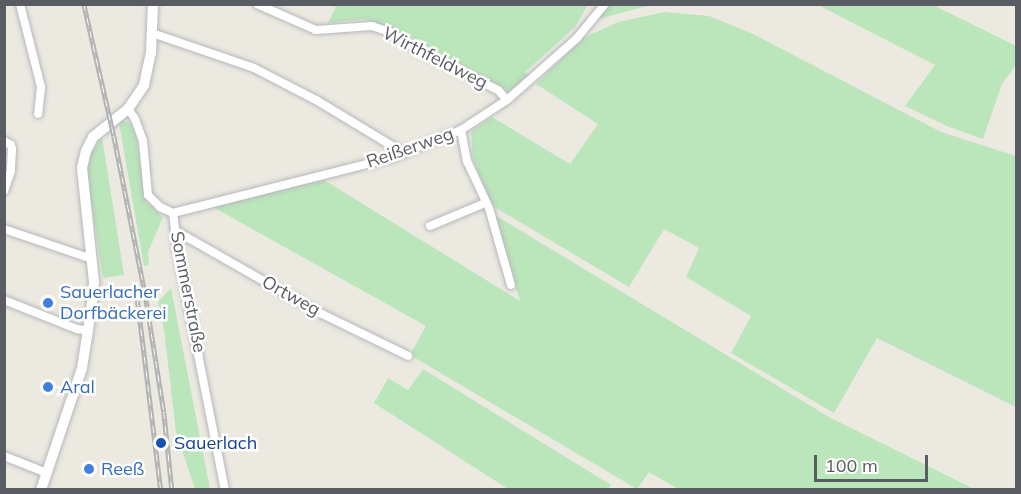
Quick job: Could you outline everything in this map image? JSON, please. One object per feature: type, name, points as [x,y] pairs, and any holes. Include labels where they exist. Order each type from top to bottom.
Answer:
[{"type":"main road","points":[[41,489],[81,374],[88,331],[94,282],[82,186],[82,168],[86,152],[100,130],[128,109],[144,85],[151,53],[153,4]]},
{"type":"street","points":[[20,4],[41,87],[38,114]]},
{"type":"street","name":"Wirthfeldweg","points":[[257,4],[316,30],[372,27],[392,33],[418,50],[498,90],[507,100]]},
{"type":"street","name":"Reißerweg","points":[[173,213],[404,153],[461,130],[507,100],[577,38],[605,4]]},
{"type":"street","points":[[152,33],[254,68],[316,100],[404,153]]},
{"type":"street","name":"Sommerstraße","points":[[128,109],[135,119],[142,141],[148,195],[160,207],[173,213],[225,489]]},
{"type":"street","points":[[461,130],[467,161],[489,208],[512,285]]},
{"type":"street","points":[[4,141],[11,145],[12,149],[11,171],[4,191]]},
{"type":"street","points":[[430,226],[485,203]]},
{"type":"street","points":[[4,229],[92,259]]},
{"type":"street","name":"Ortweg","points":[[176,231],[320,312],[408,356]]},
{"type":"street","points":[[4,300],[77,329],[88,331]]},
{"type":"street","points":[[4,456],[47,473]]},
{"type":"green space","points":[[331,5],[588,5],[575,27],[525,72],[530,76],[509,91],[400,31],[365,19],[328,23],[336,7]]},
{"type":"green space","points":[[610,5],[695,5],[647,6],[595,20]]},
{"type":"green space","points":[[818,5],[933,5],[1016,46],[1016,65],[1002,84],[983,139],[949,127],[905,106],[935,65]]},
{"type":"green space","points":[[664,12],[709,16],[753,34],[941,132],[1016,156],[1016,407],[877,338],[834,413],[731,353],[751,316],[686,277],[699,248],[664,229],[629,287],[491,205],[473,158],[471,131],[492,117],[570,164],[598,124],[536,84],[583,38],[618,22]]},
{"type":"green space","points":[[128,122],[135,131],[146,201],[163,217],[148,252],[149,265],[144,266],[119,123]]},
{"type":"green space","points":[[102,137],[124,275],[103,278],[87,174],[91,153]]},
{"type":"green space","points":[[324,180],[520,301],[493,214],[829,417],[974,489],[678,489],[649,472],[637,489],[410,355],[426,326],[211,206]]},
{"type":"green space","points":[[171,288],[210,489],[195,489],[176,432],[164,329],[158,302]]},
{"type":"green space","points":[[423,369],[611,485],[608,489],[508,489],[374,403],[388,378],[408,390]]},
{"type":"railway","points":[[84,4],[114,136],[145,292],[164,412],[172,490]]},
{"type":"railway","points":[[136,287],[161,490]]},
{"type":"place","name":"Sauerlacher Dorfbäckerei","points":[[48,303]]},
{"type":"place","name":"Aral","points":[[48,387]]},
{"type":"place","name":"Sauerlach","points":[[161,443]]},
{"type":"place","name":"Reeß","points":[[89,469]]}]
